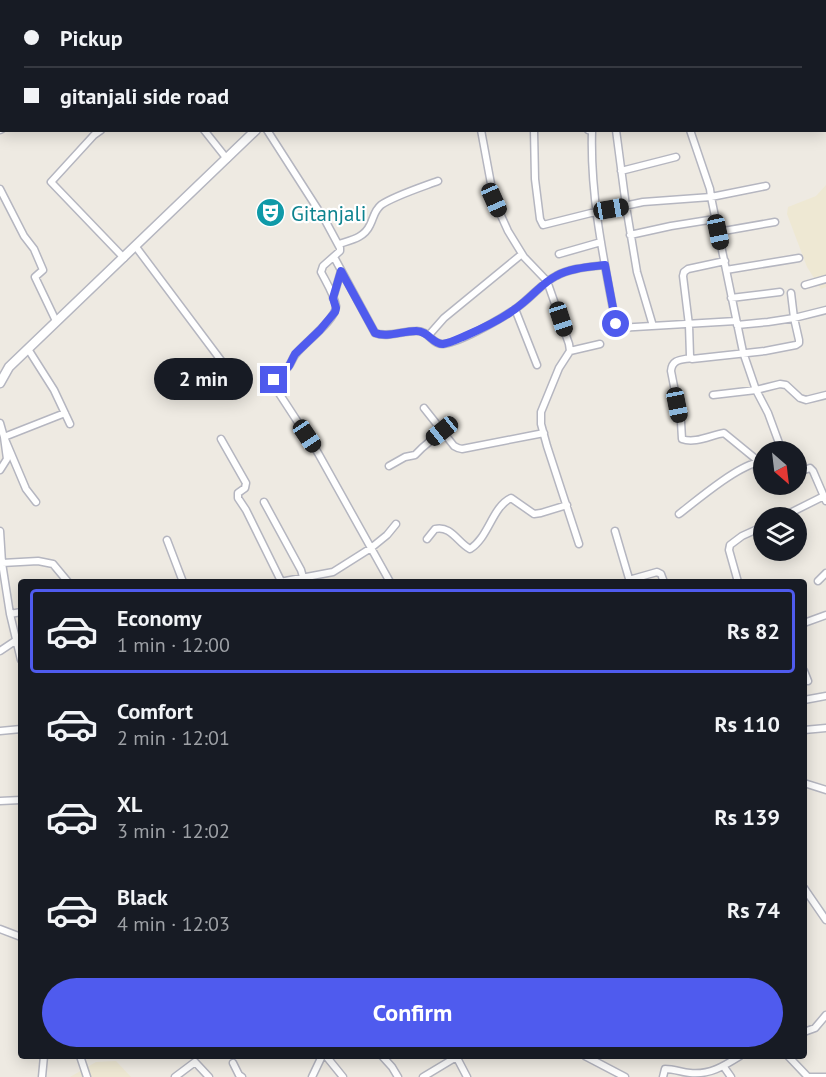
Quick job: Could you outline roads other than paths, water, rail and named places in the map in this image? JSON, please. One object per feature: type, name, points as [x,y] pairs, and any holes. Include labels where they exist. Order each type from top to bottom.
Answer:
[{"type":"street","points":[[98,132],[51,182],[124,258]]},
{"type":"street","points":[[206,132],[226,159]]},
{"type":"street","points":[[0,383],[9,367],[254,132]]},
{"type":"street","points":[[268,132],[339,244],[340,251],[323,266],[321,272],[333,298],[335,312],[295,354],[289,366],[274,380],[273,384],[318,453],[388,579]]},
{"type":"street","points":[[483,132],[494,200],[507,231],[522,254],[547,281],[570,351]]},
{"type":"street","points":[[534,132],[535,179],[542,224],[545,225],[643,202],[711,197],[766,186]]},
{"type":"street","points":[[591,132],[601,242],[618,328],[768,322],[826,310]]},
{"type":"street","points":[[616,132],[637,272],[653,326]]},
{"type":"street","points":[[691,132],[710,189],[743,352],[756,390],[768,412],[778,441]]},
{"type":"street","points":[[621,171],[676,157]]},
{"type":"street","points":[[339,244],[357,238],[365,232],[380,206],[438,181]]},
{"type":"street","points":[[0,189],[24,236],[34,249],[43,270],[35,277],[56,321]]},
{"type":"street","points":[[630,235],[715,219]]},
{"type":"street","points":[[718,232],[775,222]]},
{"type":"street","points":[[559,254],[601,242]]},
{"type":"street","points":[[136,247],[226,367]]},
{"type":"street","points":[[429,335],[444,318],[522,254]]},
{"type":"street","points":[[334,257],[375,333],[386,336],[404,331],[426,332],[439,344],[448,343],[490,324],[515,309],[547,281],[565,272],[605,265]]},
{"type":"street","points":[[726,270],[799,258]]},
{"type":"street","points":[[691,358],[682,276],[688,269],[725,261]]},
{"type":"street","points":[[333,298],[341,271]]},
{"type":"street","points":[[805,285],[826,279]]},
{"type":"street","points":[[731,298],[780,292]]},
{"type":"street","points":[[753,455],[724,433],[692,441],[682,438],[671,366],[676,361],[691,358],[765,351],[796,345],[799,340],[791,293]]},
{"type":"street","points":[[515,309],[537,365]]},
{"type":"street","points":[[579,544],[544,432],[541,412],[559,368],[570,351],[600,344]]},
{"type":"street","points":[[28,349],[54,390],[70,424]]},
{"type":"street","points":[[713,396],[756,390],[772,385],[786,385],[800,398],[806,400],[826,395]]},
{"type":"street","points":[[424,408],[454,446],[462,449],[544,432]]},
{"type":"street","points":[[4,437],[65,413]]},
{"type":"street","points":[[0,423],[27,489],[36,502]]},
{"type":"street","points":[[389,466],[405,457],[415,455],[442,431]]},
{"type":"street","points":[[0,470],[7,459],[4,437]]},
{"type":"street","points":[[221,439],[246,483],[245,488],[238,493],[238,498],[279,579]]},
{"type":"street","points":[[679,514],[753,463]]},
{"type":"street","points":[[806,507],[825,499],[813,471],[810,468],[807,469]]},
{"type":"street","points":[[818,482],[826,479]]},
{"type":"street","points":[[427,539],[435,529],[442,528],[449,531],[470,549],[483,537],[499,509],[511,498],[534,514],[567,505]]},
{"type":"street","points":[[264,502],[303,577]]},
{"type":"street","points":[[294,579],[333,572],[371,548],[396,524]]},
{"type":"street","points":[[0,531],[2,563],[18,650]]},
{"type":"street","points":[[615,531],[628,579]]},
{"type":"street","points":[[737,579],[729,550],[730,545],[753,531]]},
{"type":"street","points":[[167,540],[182,579]]},
{"type":"street","points":[[2,563],[38,561],[53,564],[66,579]]},
{"type":"street","points":[[635,579],[657,572],[662,579]]},
{"type":"street","points":[[818,581],[826,573]]},
{"type":"street","points":[[10,614],[18,613]]},
{"type":"street","points":[[807,622],[826,615]]},
{"type":"street","points":[[0,651],[15,641]]},
{"type":"street","points":[[807,699],[826,696]]},
{"type":"street","points":[[807,730],[826,728]]},
{"type":"street","points":[[0,732],[18,729]]},
{"type":"street","points":[[807,784],[826,790]]},
{"type":"street","points":[[0,801],[18,800]]},
{"type":"street","points":[[807,892],[826,920]]},
{"type":"street","points":[[0,929],[18,937]]},
{"type":"street","points":[[807,1032],[815,1028],[826,1015]]},
{"type":"street","points":[[42,1077],[45,1059]]},
{"type":"street","points":[[81,1059],[87,1077]]},
{"type":"street","points":[[312,1077],[322,1059]]},
{"type":"street","points":[[327,1059],[343,1077]]},
{"type":"street","points":[[385,1059],[398,1077]]},
{"type":"street","points":[[423,1077],[452,1059]]},
{"type":"street","points":[[458,1059],[466,1077]]},
{"type":"street","points":[[591,1059],[625,1077]]},
{"type":"street","points":[[663,1077],[665,1069],[707,1073],[724,1067],[731,1059]]},
{"type":"street","points":[[791,1059],[808,1077],[826,1077]]},
{"type":"street","points":[[175,1077],[195,1062],[208,1077]]},
{"type":"street","points":[[233,1063],[242,1077]]},
{"type":"street","points":[[724,1067],[731,1077]]},
{"type":"place","name":"Gitanjali","points":[[270,213]]}]
